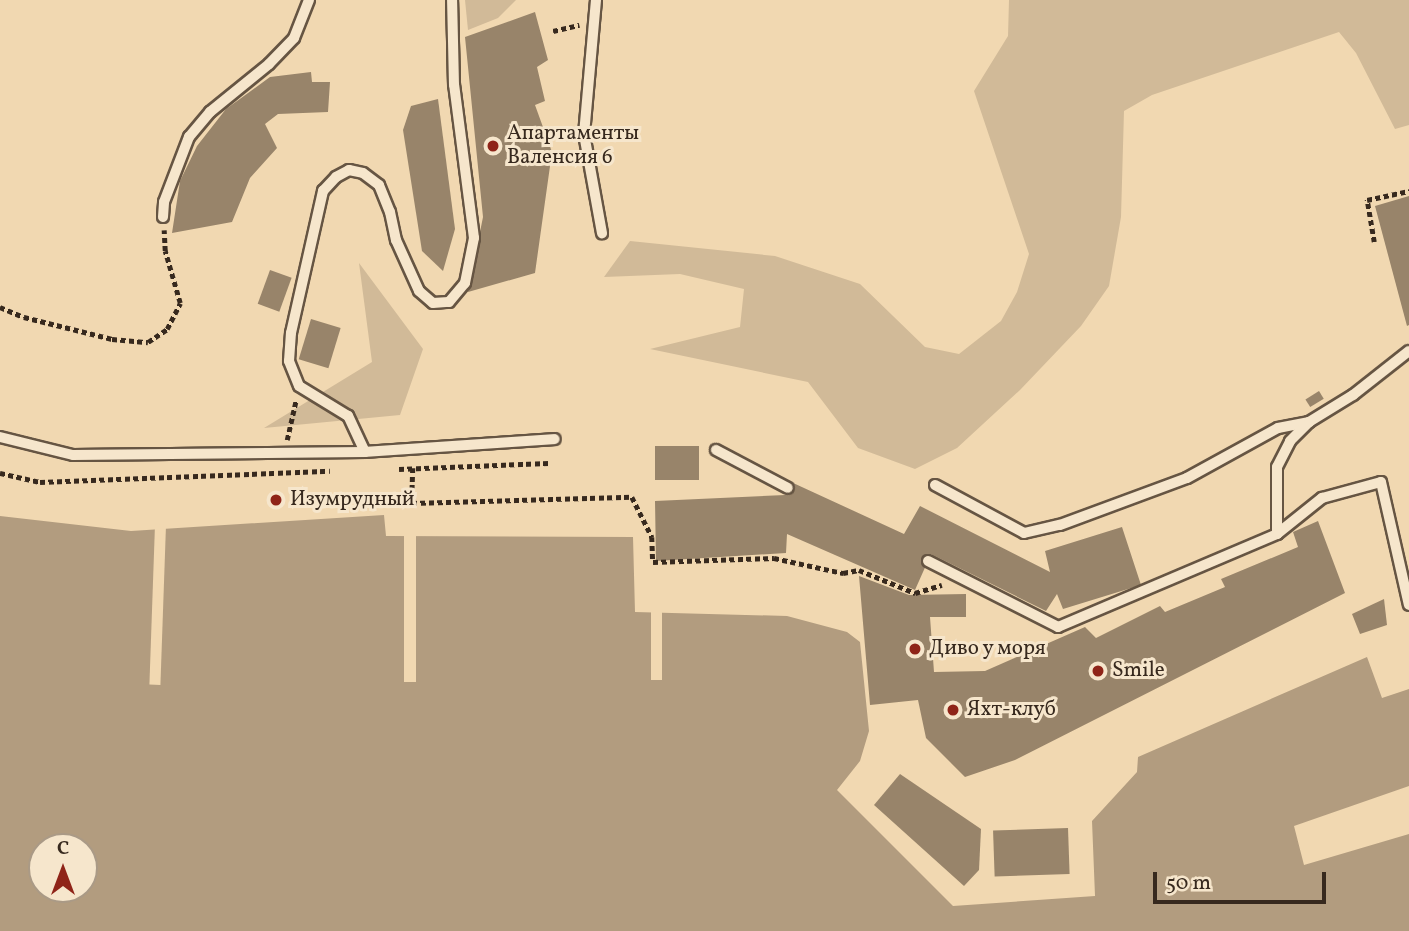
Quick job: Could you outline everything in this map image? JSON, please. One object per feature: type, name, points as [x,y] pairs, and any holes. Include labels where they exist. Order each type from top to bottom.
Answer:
[{"type":"lane","points":[[163,216],[164,202],[188,137],[210,112],[269,64],[294,37],[309,0]]},
{"type":"lane","points":[[365,452],[348,416],[299,386],[289,360],[291,333],[323,191],[336,177],[349,170],[363,173],[379,185],[390,212],[396,240],[419,291],[433,303],[449,302],[465,283],[474,238],[454,85],[453,0]]},
{"type":"lane","points":[[596,0],[584,134],[602,233]]},
{"type":"lane","points":[[1277,534],[1277,467],[1290,441],[1309,422],[1353,395],[1409,351]]},
{"type":"lane","points":[[935,485],[1024,533],[1060,525],[1188,478],[1278,428],[1309,422]]},
{"type":"lane","points":[[0,437],[73,455],[365,452],[555,439]]},
{"type":"lane","points":[[716,450],[788,488]]},
{"type":"lane","points":[[928,561],[1058,627],[1277,534],[1322,498],[1381,482],[1409,605]]},
{"type":"path","points":[[552,31],[594,23]]},
{"type":"path","points":[[1374,242],[1367,200],[1409,191]]},
{"type":"path","points":[[0,307],[24,317],[112,340],[148,342],[167,329],[180,303],[165,251],[163,216]]},
{"type":"path","points":[[284,453],[299,386]]},
{"type":"path","points":[[388,469],[549,463]]},
{"type":"path","points":[[413,468],[412,503],[632,497],[652,537],[653,562],[774,558],[843,573],[859,570],[915,593],[963,579]]},
{"type":"path","points":[[0,474],[40,482],[337,471]]},
{"type":"shaded area","points":[[465,0],[516,0],[498,18],[468,30]]},
{"type":"shaded area","points":[[1009,0],[1409,0],[1409,125],[1395,129],[1356,53],[1339,32],[1152,95],[1124,111],[1121,217],[1109,286],[1081,326],[1020,390],[957,448],[915,469],[858,448],[808,382],[650,349],[740,327],[744,289],[680,274],[604,277],[630,241],[775,256],[860,284],[925,347],[959,354],[1001,321],[1017,292],[1029,254],[974,91],[1008,36]]},
{"type":"shaded area","points":[[359,263],[423,349],[400,415],[264,428],[372,362]]},
{"type":"shaded area","points":[[384,515],[386,536],[633,537],[635,612],[787,616],[847,632],[860,642],[869,731],[860,761],[837,790],[953,906],[1095,896],[1092,821],[1137,772],[1138,757],[1367,657],[1382,698],[1409,689],[1409,786],[1294,826],[1304,865],[1409,834],[1409,931],[0,931],[0,516],[131,531]]},
{"type":"pier","points":[[155,525],[166,525],[160,685],[149,685]]},
{"type":"pier","points":[[404,532],[416,532],[416,682],[404,682]]},
{"type":"pier","points":[[651,609],[662,609],[662,680],[651,680]]},
{"type":"building","points":[[535,12],[548,60],[537,67],[545,101],[535,105],[552,152],[535,273],[468,292],[483,217],[465,37]]},
{"type":"building","points":[[311,72],[312,82],[330,82],[328,112],[278,114],[265,124],[277,148],[250,178],[232,222],[172,233],[180,181],[197,146],[226,109],[270,77]]},
{"type":"building","points":[[438,99],[455,229],[443,271],[422,251],[403,130],[411,106]]},
{"type":"building","points":[[1409,196],[1409,325],[1407,326],[1375,206]]},
{"type":"building","points":[[270,270],[292,278],[279,312],[258,304]]},
{"type":"building","points":[[311,319],[341,328],[328,368],[299,359]]},
{"type":"building","points":[[1319,391],[1324,399],[1310,407],[1305,399]]},
{"type":"building","points":[[655,446],[699,446],[699,480],[655,480]]},
{"type":"building","points":[[791,482],[904,534],[920,506],[1050,572],[1045,551],[1122,527],[1141,585],[1063,609],[1057,594],[1046,611],[931,554],[915,590],[787,534],[786,553],[656,561],[655,501],[785,495]]},
{"type":"building","points":[[1318,521],[1345,593],[1015,760],[965,777],[926,738],[918,700],[870,705],[859,576],[909,595],[966,594],[966,617],[930,617],[934,672],[985,671],[1085,627],[1096,638],[1160,606],[1165,612],[1225,587],[1221,579],[1298,547],[1293,532]]},
{"type":"building","points":[[1384,599],[1387,625],[1360,634],[1352,614]]},
{"type":"building","points":[[900,774],[981,829],[979,870],[964,886],[874,805]]},
{"type":"building","points":[[1068,828],[1070,874],[995,877],[993,831]]},
{"type":"place","name":"Апартаменты Валенсия 6","points":[[493,146]]},
{"type":"place","name":"Изумрудный","points":[[276,500]]},
{"type":"place","name":"Диво у моря","points":[[915,649]]},
{"type":"place","name":"Smile","points":[[1098,671]]},
{"type":"place","name":"Яхт-клуб","points":[[953,710]]}]
